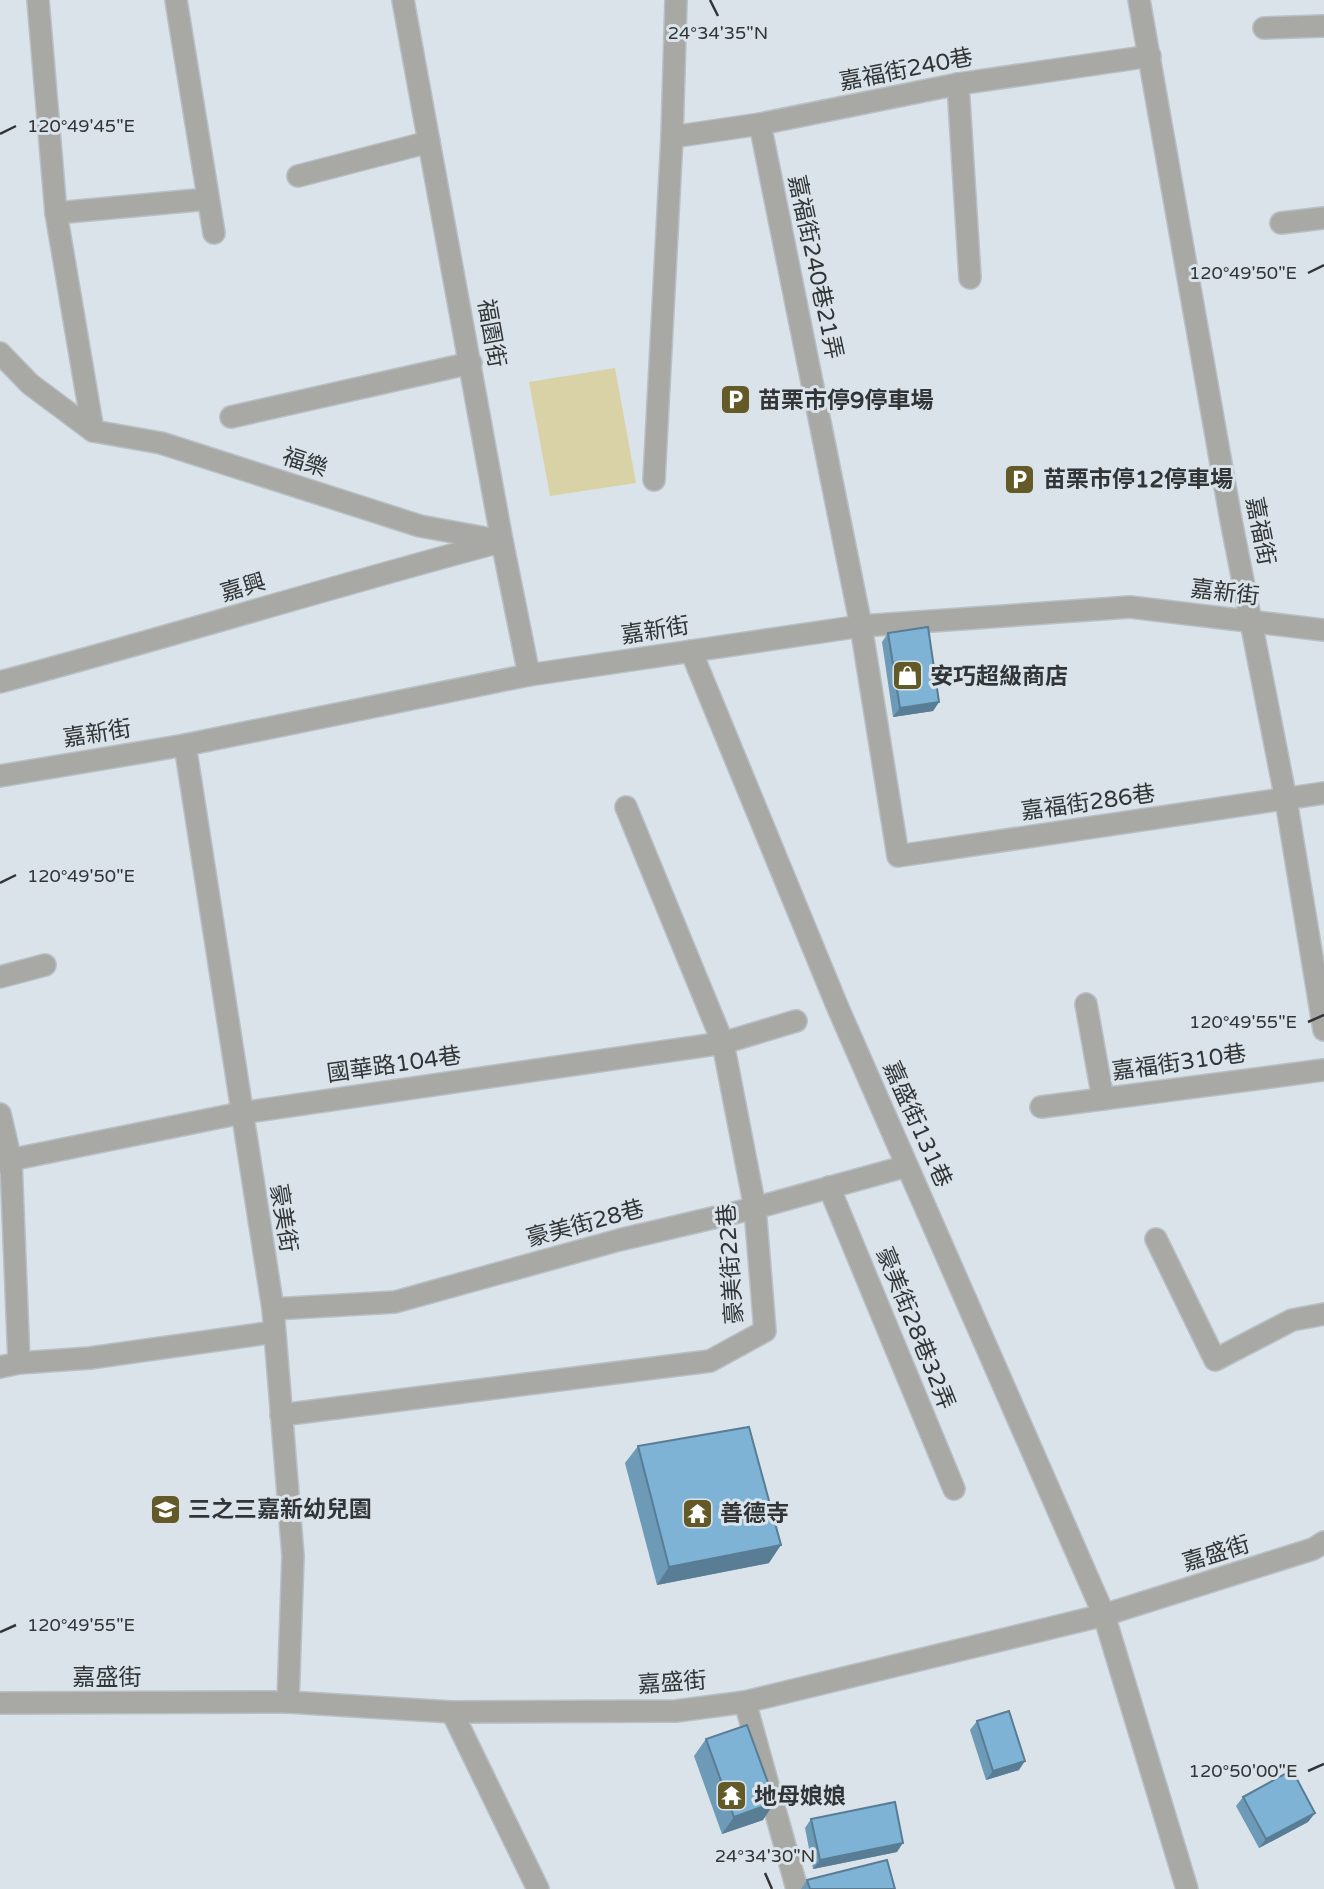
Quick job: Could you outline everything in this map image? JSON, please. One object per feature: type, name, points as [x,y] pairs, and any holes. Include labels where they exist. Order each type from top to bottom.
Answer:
[{"type":"street","points":[[38,0],[56,213],[93,431]]},
{"type":"street","points":[[176,0],[214,233]]},
{"type":"street","name":"福園街","points":[[403,0],[529,675]]},
{"type":"street","points":[[654,480],[677,0]]},
{"type":"street","name":"嘉福街","points":[[1139,0],[1251,622],[1286,800],[1324,1030]]},
{"type":"street","points":[[1264,28],[1324,26]]},
{"type":"street","name":"嘉福街240巷","points":[[672,137],[760,124],[958,84],[1150,56]]},
{"type":"street","points":[[958,84],[970,278]]},
{"type":"street","name":"嘉福街240巷21弄","points":[[760,124],[861,626],[898,856]]},
{"type":"street","points":[[298,176],[429,142]]},
{"type":"street","points":[[56,213],[208,199]]},
{"type":"street","points":[[1280,223],[1324,218]]},
{"type":"street","name":"福樂","points":[[0,354],[30,384],[93,431],[161,443],[420,526],[502,541]]},
{"type":"street","points":[[231,417],[471,363]]},
{"type":"street","name":"嘉興","points":[[0,682],[502,541]]},
{"type":"street","name":"嘉新街","points":[[0,776],[185,746],[529,675],[861,626],[1130,607],[1324,630]]},
{"type":"street","name":"嘉盛街131巷","points":[[691,651],[838,1007],[1104,1615],[1187,1889]]},
{"type":"street","name":"豪美街","points":[[185,746],[273,1309],[293,1556],[288,1702]]},
{"type":"street","name":"嘉福街286巷","points":[[898,856],[1324,793]]},
{"type":"street","name":"豪美街22巷","points":[[281,1415],[710,1361],[765,1331],[755,1208],[723,1043],[626,807]]},
{"type":"street","points":[[0,977],[45,965]]},
{"type":"street","points":[[1086,1004],[1103,1099]]},
{"type":"street","name":"國華路104巷","points":[[5,1161],[241,1113],[723,1043],[796,1021]]},
{"type":"street","name":"嘉福街310巷","points":[[1041,1107],[1324,1070]]},
{"type":"street","points":[[0,1114],[5,1161],[10,1365],[90,1358],[274,1332]]},
{"type":"street","name":"豪美街28巷","points":[[273,1309],[395,1302],[907,1166]]},
{"type":"street","name":"豪美街28巷32弄","points":[[829,1187],[954,1489]]},
{"type":"street","points":[[1156,1239],[1215,1360],[1292,1320],[1324,1314]]},
{"type":"street","name":"嘉盛街","points":[[0,1703],[288,1702],[452,1712],[676,1711],[745,1702],[1104,1615],[1313,1549],[1324,1542]]},
{"type":"street","points":[[745,1702],[797,1889]]},
{"type":"street","points":[[452,1712],[538,1889]]},
{"type":"shaded area","points":[[615,368],[636,483],[550,496],[529,382]]},
{"type":"building","name":"安巧超級商店","points":[[928,627],[939,702],[900,708],[888,633]]},
{"type":"building","name":"善德寺","points":[[749,1427],[781,1545],[669,1567],[638,1446]]},
{"type":"building","points":[[1009,1711],[1025,1761],[993,1771],[977,1721]]},
{"type":"building","points":[[747,1725],[775,1802],[734,1817],[706,1739]]},
{"type":"building","points":[[1292,1770],[1315,1813],[1266,1839],[1243,1797]]},
{"type":"building","points":[[895,1802],[903,1843],[820,1860],[811,1819]]},
{"type":"building","points":[[887,1860],[895,1889],[810,1889],[807,1880]]},
{"type":"place","name":"苗栗市停9停車場","points":[[735,400]]},
{"type":"place","name":"苗栗市停12停車場","points":[[1020,479]]},
{"type":"place","name":"安巧超級商店","points":[[907,676]]},
{"type":"place","name":"三之三嘉新幼兒園","points":[[165,1509]]},
{"type":"place","name":"善德寺","points":[[697,1513]]},
{"type":"place","name":"地母娘娘","points":[[731,1796]]}]
